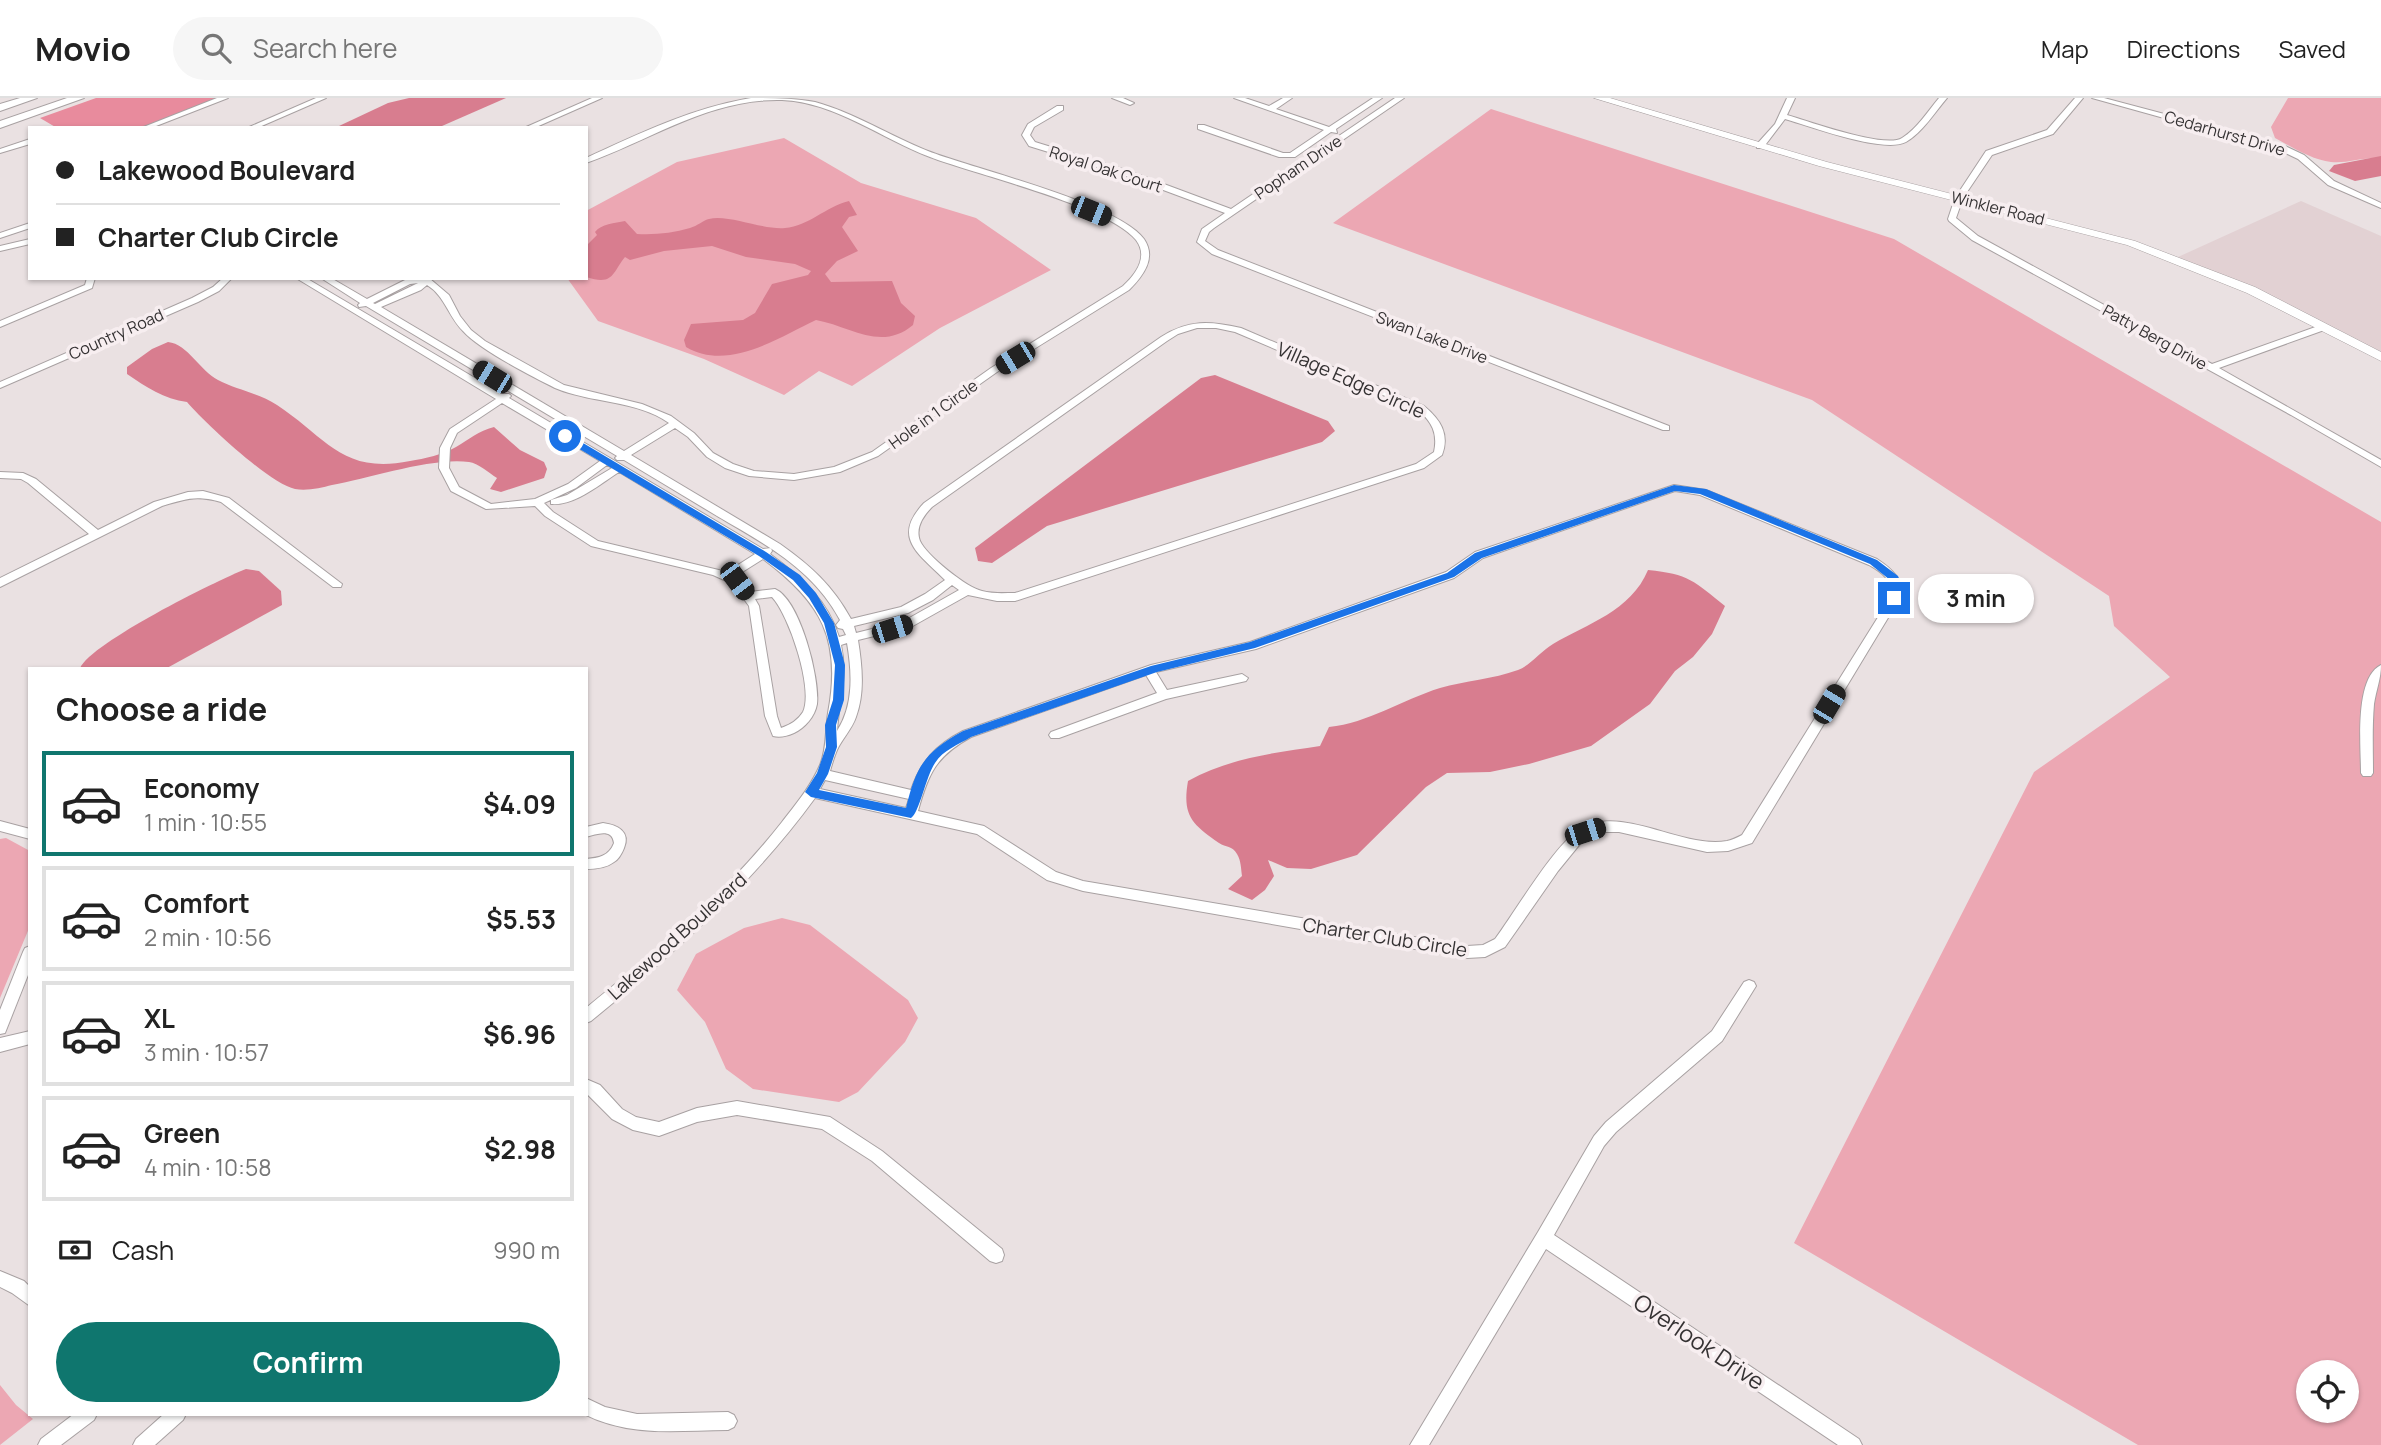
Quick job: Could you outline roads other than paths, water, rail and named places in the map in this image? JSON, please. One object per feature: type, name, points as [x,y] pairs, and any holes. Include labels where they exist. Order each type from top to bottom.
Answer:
[{"type":"main road","points":[[0,108],[31,98]]},
{"type":"main road","points":[[0,121],[54,98]]},
{"type":"main road","points":[[0,121],[21,117],[78,98]]},
{"type":"main road","points":[[0,121],[20,100]]},
{"type":"street","points":[[149,126],[224,98]]},
{"type":"street","points":[[255,126],[322,98]]},
{"type":"street","points":[[532,126],[598,98]]},
{"type":"street","points":[[1116,98],[1130,103]]},
{"type":"street","points":[[1238,98],[1346,135]]},
{"type":"street","points":[[1270,109],[1288,98]]},
{"type":"street","points":[[1201,127],[1282,155],[1292,155],[1378,98]]},
{"type":"street","name":"Popham Drive","points":[[1201,242],[1205,231],[1231,212],[1400,98]]},
{"type":"street","name":"Winkler Road","points":[[1600,98],[1760,146],[2090,231],[2159,252],[2234,282],[2381,357]]},
{"type":"street","points":[[1760,146],[1783,116],[1791,98]]},
{"type":"street","points":[[1783,116],[1874,141],[1896,144],[1908,138],[1943,98]]},
{"type":"street","points":[[1959,198],[1989,153],[2050,132],[2079,98]]},
{"type":"street","name":"Cedarhurst Drive","points":[[2096,98],[2282,148],[2301,157],[2331,183],[2381,206]]},
{"type":"street","name":"Hole in 1 Circle","points":[[426,280],[445,293],[462,327],[482,343],[561,387],[639,405],[677,423],[710,455],[740,471],[794,477],[821,474],[851,465],[886,447],[994,370],[1126,288],[1143,270],[1146,257],[1138,236],[1116,221],[928,153],[823,107],[790,99],[751,99],[702,109],[588,160]]},
{"type":"street","name":"Royal Oak Court","points":[[1060,108],[1031,126],[1027,135],[1032,144],[1126,173],[1231,212]]},
{"type":"street","points":[[0,151],[28,142]]},
{"type":"street","name":"Patty Berg Drive","points":[[1959,198],[1952,219],[1975,238],[2381,464]]},
{"type":"street","points":[[0,236],[28,226]]},
{"type":"street","points":[[0,249],[28,242]]},
{"type":"street","name":"Swan Lake Drive","points":[[1201,242],[1215,252],[1666,428]]},
{"type":"street","points":[[0,324],[89,286],[90,280]]},
{"type":"street","name":"Country Road","points":[[0,385],[195,300],[216,289],[226,280]]},
{"type":"street","name":"Lakewood Boulevard","points":[[303,280],[766,556],[796,578],[812,596],[831,628],[840,665],[838,700],[831,725],[832,747]]},
{"type":"street","name":"Lakewood Boulevard","points":[[328,280],[779,548],[817,576],[838,603],[848,624],[857,668],[854,704],[847,729],[832,747],[822,774],[811,792],[772,846],[718,905],[588,1015]]},
{"type":"street","name":"Hole in 1 Circle","points":[[356,312],[418,288],[423,280]]},
{"type":"street","name":"Village Edge Circle","points":[[1216,325],[1238,330],[1421,408],[1440,428],[1442,437],[1439,453],[1420,466],[1036,591],[996,598],[979,597],[966,591],[916,545],[912,535],[919,514],[1164,339],[1185,328],[1216,325]]},
{"type":"street","points":[[2210,368],[2324,327]]},
{"type":"street","points":[[515,391],[453,431],[445,447],[444,468],[455,489],[490,507],[549,503],[571,497],[592,476],[677,423]]},
{"type":"street","points":[[537,502],[580,473],[592,476]]},
{"type":"street","points":[[0,475],[23,476],[32,481],[96,534]]},
{"type":"street","name":"Charter Club Circle","points":[[811,792],[980,830],[1052,876],[1067,882],[1453,950],[1485,951],[1500,943],[1563,857],[1585,832],[1599,828],[1635,831],[1718,848],[1735,846],[1747,839],[1895,598],[1898,588],[1886,569],[1873,562],[1702,492],[1674,488],[1479,555],[1450,575],[1252,646],[1149,670],[953,740],[930,761],[917,786],[911,814]]},
{"type":"street","points":[[0,583],[173,498],[195,494],[216,496],[337,584]]},
{"type":"street","points":[[537,502],[549,514],[595,544],[699,568],[733,579],[754,606],[771,716],[777,733],[789,732],[803,721],[811,705],[809,679],[794,621],[783,599],[775,593],[748,596]]},
{"type":"street","points":[[733,579],[779,548]]},
{"type":"street","points":[[831,628],[891,614],[919,603],[953,579]]},
{"type":"street","points":[[835,642],[907,624],[966,591]]},
{"type":"street","points":[[919,603],[929,613]]},
{"type":"street","points":[[2367,773],[2369,699],[2372,678],[2381,669]]},
{"type":"street","points":[[1149,670],[1164,695]]},
{"type":"street","points":[[1055,735],[1164,695],[1242,678]]},
{"type":"street","points":[[822,774],[916,796]]},
{"type":"street","points":[[0,826],[28,833]]},
{"type":"street","points":[[588,831],[614,828],[622,839],[618,852],[612,857],[603,862],[588,864]]},
{"type":"street","points":[[0,1028],[28,957]]},
{"type":"street","points":[[1419,1445],[1599,1141],[1611,1127],[1717,1036],[1749,986]]},
{"type":"street","points":[[0,1045],[28,1038]]},
{"type":"street","points":[[588,1087],[595,1090],[617,1114],[633,1122],[659,1129],[697,1115],[737,1108],[825,1122],[877,1156],[996,1255]]},
{"type":"street","name":"Overlook Drive","points":[[1544,1238],[1853,1445]]},
{"type":"street","points":[[0,1279],[18,1287],[28,1296]]},
{"type":"street","points":[[588,1407],[641,1425],[689,1420],[728,1421]]},
{"type":"street","points":[[47,1445],[85,1416]]},
{"type":"street","points":[[142,1445],[175,1416]]}]
